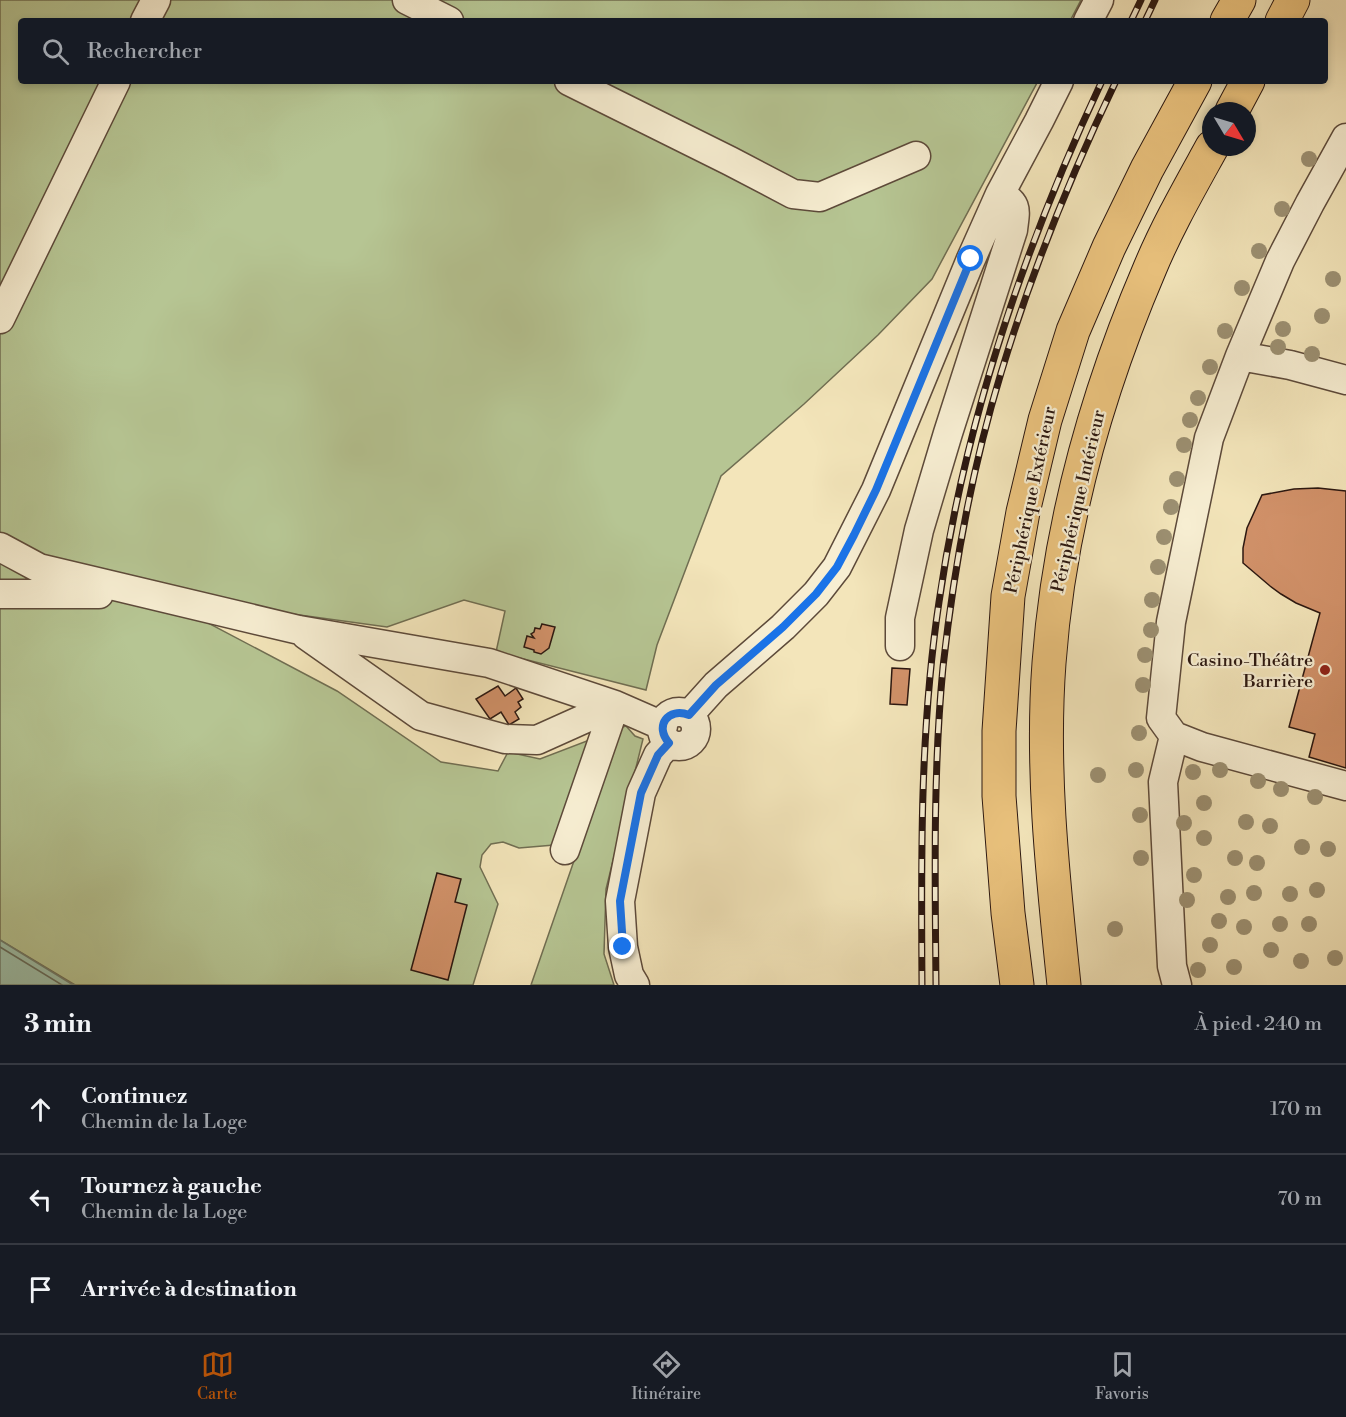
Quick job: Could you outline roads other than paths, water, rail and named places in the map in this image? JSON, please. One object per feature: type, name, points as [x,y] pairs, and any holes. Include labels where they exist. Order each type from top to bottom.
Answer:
[{"type":"highway","points":[[1229,18],[1239,0]]},
{"type":"highway","points":[[1284,18],[1293,0]]},
{"type":"highway","name":"Périphérique Extérieur","points":[[1017,985],[1008,913],[999,796],[999,731],[1008,596],[1023,512],[1045,420],[1074,331],[1109,247],[1147,169],[1193,84]]},
{"type":"highway","points":[[1237,102],[1246,84]]},
{"type":"highway","name":"Périphérique Intérieur","points":[[1064,985],[1047,772],[1049,664],[1056,590],[1090,433],[1117,351],[1150,267],[1207,156]]},
{"type":"street","points":[[147,18],[156,0]]},
{"type":"street","points":[[407,0],[443,18]]},
{"type":"street","points":[[1090,18],[1099,0]]},
{"type":"street","points":[[0,319],[115,84]]},
{"type":"street","points":[[575,84],[793,194],[820,197],[916,156]]},
{"type":"street","points":[[0,547],[39,568],[299,630],[489,663],[615,705],[666,734],[675,746],[688,744],[696,733],[696,726],[689,715],[716,685],[783,627],[808,602],[837,567],[876,490],[1000,194],[1058,84]]},
{"type":"street","points":[[1346,138],[1280,261],[1209,438],[1171,622],[1161,718],[1174,736],[1202,747],[1346,786]]},
{"type":"street","points":[[900,646],[900,618],[920,530],[948,433],[1013,230],[1015,209],[1010,200],[1000,194]]},
{"type":"street","points":[[1240,356],[1290,365],[1346,380]]},
{"type":"street","points":[[0,594],[153,594]]},
{"type":"street","points":[[299,630],[421,717],[505,739],[537,740],[615,705]]},
{"type":"street","points":[[565,850],[615,705]]},
{"type":"street","points":[[635,985],[629,975],[623,947],[620,901],[641,793],[666,734]]},
{"type":"street","points":[[1174,736],[1163,782],[1171,958],[1177,985]]},
{"type":"water","points":[[0,940],[70,983],[75,985],[0,985]]},
{"type":"railway","points":[[1132,18],[1141,0]]},
{"type":"railway","points":[[1146,18],[1155,0]]},
{"type":"railway","points":[[922,985],[925,745],[933,649],[950,534],[964,467],[1001,336],[1047,207],[1101,84]]},
{"type":"railway","points":[[936,985],[935,826],[940,706],[947,630],[965,518],[981,445],[1025,298],[1083,152],[1115,84]]},
{"type":"place","name":"Casino-Théâtre Barrière","points":[[1325,670]]}]
